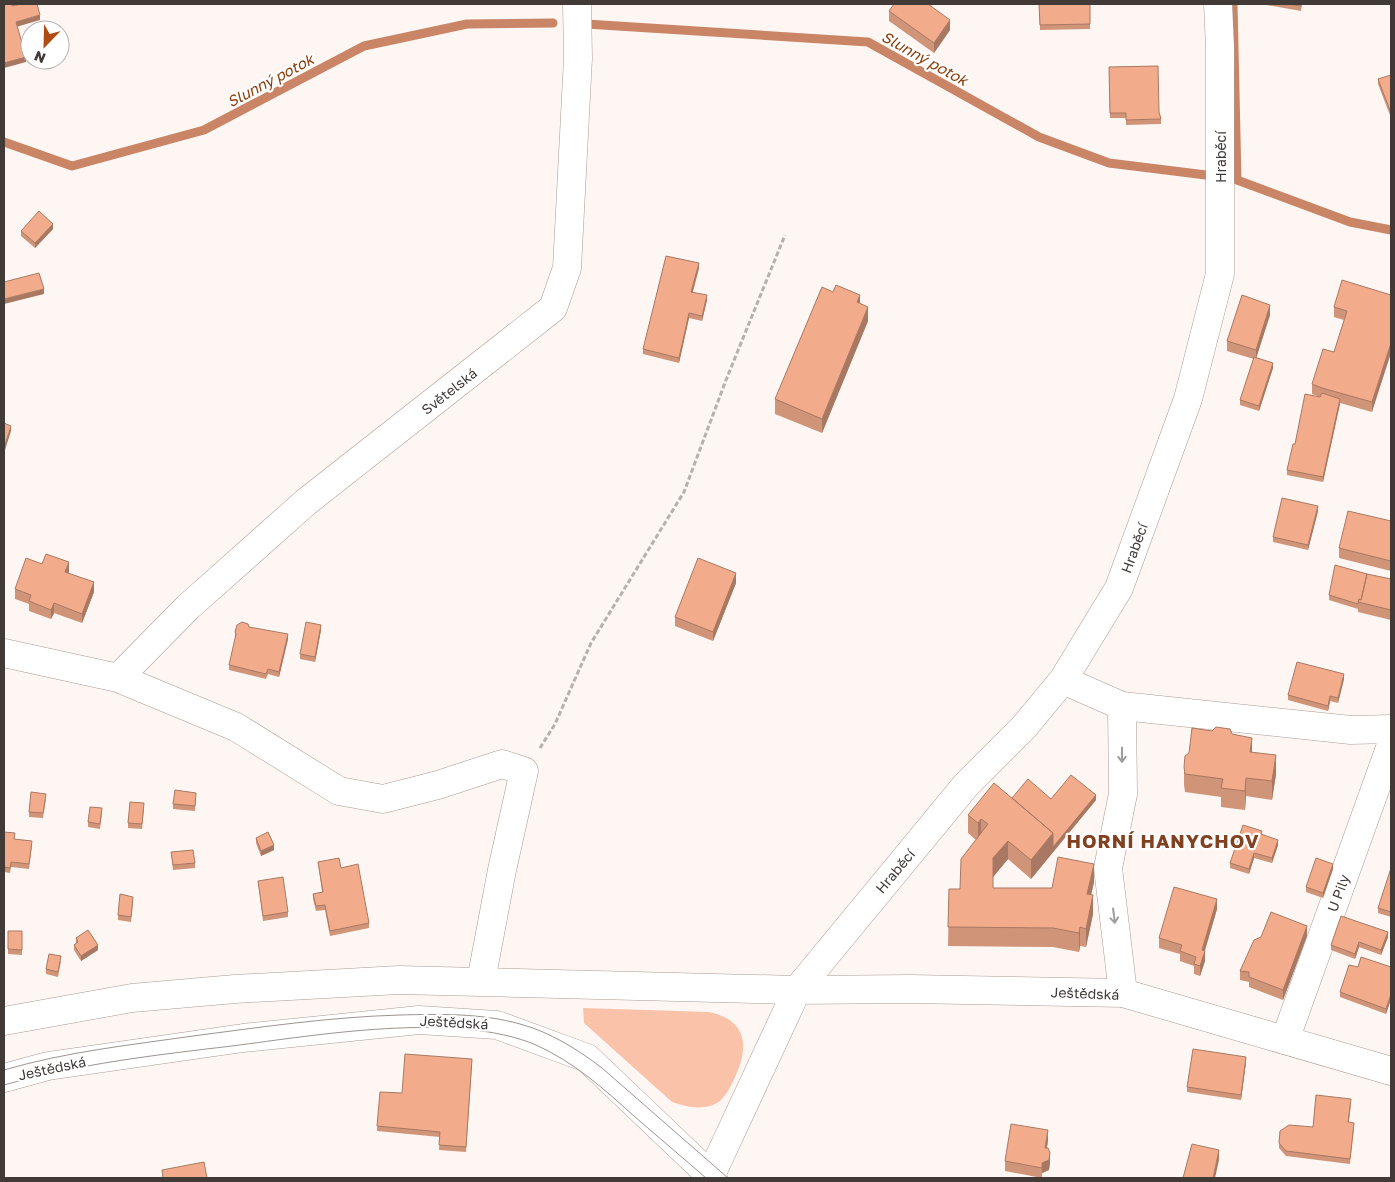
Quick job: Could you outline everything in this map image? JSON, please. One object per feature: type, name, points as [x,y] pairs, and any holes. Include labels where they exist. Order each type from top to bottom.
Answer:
[{"type":"street","name":"Světelská","points":[[118,678],[188,607],[306,502],[554,308],[567,268],[578,58],[577,4]]},
{"type":"street","name":"Hraběcí","points":[[797,990],[966,785],[1024,727],[1062,680],[1119,588],[1188,399],[1220,274],[1220,47],[1218,4]]},
{"type":"street","points":[[4,653],[118,678],[236,727],[339,791],[383,799],[502,764],[524,771],[502,870],[481,981]]},
{"type":"street","points":[[1062,680],[1122,706],[1351,730],[1391,729]]},
{"type":"street","points":[[1122,706],[1122,794],[1108,868],[1123,993]]},
{"type":"street","name":"U Pily","points":[[1285,1040],[1391,745]]},
{"type":"street","name":"Ještědská","points":[[4,1021],[132,998],[235,989],[399,980],[797,990],[910,989],[1123,993],[1391,1071]]},
{"type":"street","name":"Ještědská","points":[[4,1078],[48,1066],[243,1038],[419,1020],[497,1024],[587,1058],[712,1177],[797,990]]},
{"type":"path","points":[[524,771],[555,724],[592,643],[684,492],[726,380],[785,235]]},
{"type":"shaded area","points":[[583,1008],[709,1012],[731,1021],[742,1036],[743,1044],[740,1065],[731,1086],[721,1100],[710,1106],[690,1107],[672,1102],[584,1023]]},
{"type":"building","points":[[4,4],[12,4],[12,6],[37,4],[40,15],[16,22],[20,36],[20,59],[4,63]]},
{"type":"building","points":[[894,4],[928,4],[950,20],[934,43],[889,11]]},
{"type":"building","points":[[1039,4],[1090,4],[1090,24],[1040,25]]},
{"type":"building","points":[[1158,66],[1159,112],[1161,119],[1126,120],[1126,113],[1110,113],[1109,67]]},
{"type":"building","points":[[1391,75],[1391,113],[1378,79]]},
{"type":"building","points":[[39,211],[53,224],[35,243],[21,231]]},
{"type":"building","points":[[666,256],[699,263],[691,292],[707,295],[702,316],[689,313],[679,358],[643,349]]},
{"type":"building","points":[[39,273],[44,289],[4,299],[4,282]]},
{"type":"building","points":[[1342,280],[1391,295],[1391,343],[1372,402],[1312,384],[1323,349],[1334,352],[1347,311],[1334,307]]},
{"type":"building","points":[[836,285],[860,295],[857,302],[868,307],[822,419],[775,399],[822,287],[833,292]]},
{"type":"building","points":[[1242,295],[1270,305],[1256,350],[1227,341]]},
{"type":"building","points":[[1254,357],[1273,363],[1259,406],[1240,400]]},
{"type":"building","points":[[1322,393],[1340,399],[1323,477],[1287,470],[1293,444],[1295,444],[1305,394],[1320,397]]},
{"type":"building","points":[[4,423],[11,426],[4,448]]},
{"type":"building","points":[[1282,498],[1318,506],[1308,545],[1273,537]]},
{"type":"building","points":[[1348,511],[1391,521],[1391,561],[1339,548]]},
{"type":"building","points":[[46,554],[69,562],[65,572],[94,582],[82,614],[54,603],[51,610],[29,601],[31,595],[15,589],[26,558],[42,564]]},
{"type":"building","points":[[698,558],[736,573],[713,632],[675,617]]},
{"type":"building","points":[[1335,565],[1367,574],[1361,600],[1359,599],[1358,604],[1329,595]]},
{"type":"building","points":[[1367,574],[1391,579],[1391,610],[1358,602],[1359,599],[1361,600]]},
{"type":"building","points":[[242,622],[248,624],[249,627],[288,634],[279,672],[268,669],[266,674],[229,665],[237,625]]},
{"type":"building","points":[[306,622],[321,625],[315,657],[300,654]]},
{"type":"building","points":[[1297,662],[1344,674],[1338,698],[1330,696],[1328,706],[1288,695]]},
{"type":"building","points":[[1216,727],[1230,729],[1232,734],[1252,738],[1250,752],[1276,755],[1272,781],[1246,778],[1245,791],[1221,788],[1223,779],[1185,774],[1185,756],[1189,753],[1192,728],[1212,731]]},
{"type":"building","points":[[1071,775],[1096,795],[1053,847],[1053,833],[1012,798],[1028,779],[1051,799]]},
{"type":"building","points":[[994,783],[1053,833],[1031,860],[1008,841],[993,858],[993,888],[1052,888],[1058,857],[1094,864],[1087,894],[1093,895],[1086,929],[1080,927],[1079,933],[1053,928],[948,927],[949,889],[960,889],[961,859],[988,824],[981,819],[978,823],[968,815]]},
{"type":"building","points":[[175,790],[196,793],[195,806],[173,804]]},
{"type":"building","points":[[31,792],[46,794],[43,813],[29,812]]},
{"type":"building","points":[[130,802],[144,803],[142,824],[128,823]]},
{"type":"building","points":[[90,807],[102,808],[100,824],[88,822]]},
{"type":"building","points":[[1243,825],[1262,831],[1261,834],[1278,840],[1272,858],[1254,853],[1249,869],[1230,863]]},
{"type":"building","points":[[4,832],[15,833],[14,839],[32,841],[29,864],[11,862],[10,868],[4,867]]},
{"type":"building","points":[[268,832],[274,845],[261,851],[256,838]]},
{"type":"building","points":[[193,850],[195,863],[173,865],[171,852]]},
{"type":"building","points":[[339,858],[341,868],[358,864],[369,923],[330,931],[325,905],[316,906],[313,894],[323,892],[318,862]]},
{"type":"building","points":[[1316,858],[1333,864],[1323,893],[1306,887]]},
{"type":"building","points":[[1391,868],[1391,912],[1378,908]]},
{"type":"building","points":[[283,877],[288,912],[263,916],[258,881]]},
{"type":"building","points":[[1174,887],[1217,899],[1202,950],[1205,951],[1200,966],[1194,964],[1196,957],[1180,951],[1182,945],[1159,938]]},
{"type":"building","points":[[120,894],[133,897],[131,917],[118,915]]},
{"type":"building","points":[[1271,912],[1307,926],[1283,990],[1249,977],[1249,972],[1240,971],[1254,940],[1261,937]]},
{"type":"building","points":[[1341,916],[1388,932],[1381,950],[1359,942],[1355,954],[1331,945]]},
{"type":"building","points":[[88,930],[98,945],[81,956],[74,945],[78,942],[76,938]]},
{"type":"building","points":[[8,931],[22,931],[22,950],[8,949]]},
{"type":"building","points":[[49,954],[61,956],[58,972],[46,969]]},
{"type":"building","points":[[1361,957],[1391,967],[1391,994],[1386,1009],[1340,992],[1349,965],[1358,967]]},
{"type":"building","points":[[1193,1049],[1246,1057],[1241,1095],[1187,1087]]},
{"type":"building","points":[[405,1054],[472,1059],[466,1147],[439,1145],[440,1132],[377,1126],[380,1092],[402,1093]]},
{"type":"building","points":[[1316,1095],[1351,1099],[1348,1122],[1354,1123],[1350,1159],[1286,1151],[1279,1143],[1280,1131],[1289,1125],[1313,1127]]},
{"type":"building","points":[[1011,1124],[1048,1130],[1045,1148],[1048,1148],[1050,1153],[1049,1160],[1042,1163],[1042,1168],[1005,1161]]},
{"type":"building","points":[[1192,1144],[1219,1150],[1213,1178],[1183,1178]]},
{"type":"building","points":[[204,1162],[207,1178],[163,1178],[162,1170]]},
{"type":"waterway","points":[[1233,4],[1237,180],[1350,222],[1391,230]]},
{"type":"waterway","name":"Slunný potok","points":[[4,142],[72,166],[204,130],[364,46],[467,24],[553,23]]},
{"type":"waterway","name":"Slunný potok","points":[[586,24],[868,42],[1039,137],[1109,163],[1206,175]]},
{"type":"tram line","points":[[4,1070],[50,1058],[98,1050],[296,1023],[400,1015],[475,1016],[505,1020],[531,1027],[583,1054],[602,1068],[728,1178]]},
{"type":"tram line","points":[[4,1085],[60,1071],[117,1061],[305,1036],[427,1027],[467,1029],[503,1035],[536,1045],[563,1059],[600,1086],[706,1178]]},
{"type":"district","name":"HORNÍ HANYCHOV","points":[[1163,840]]}]
